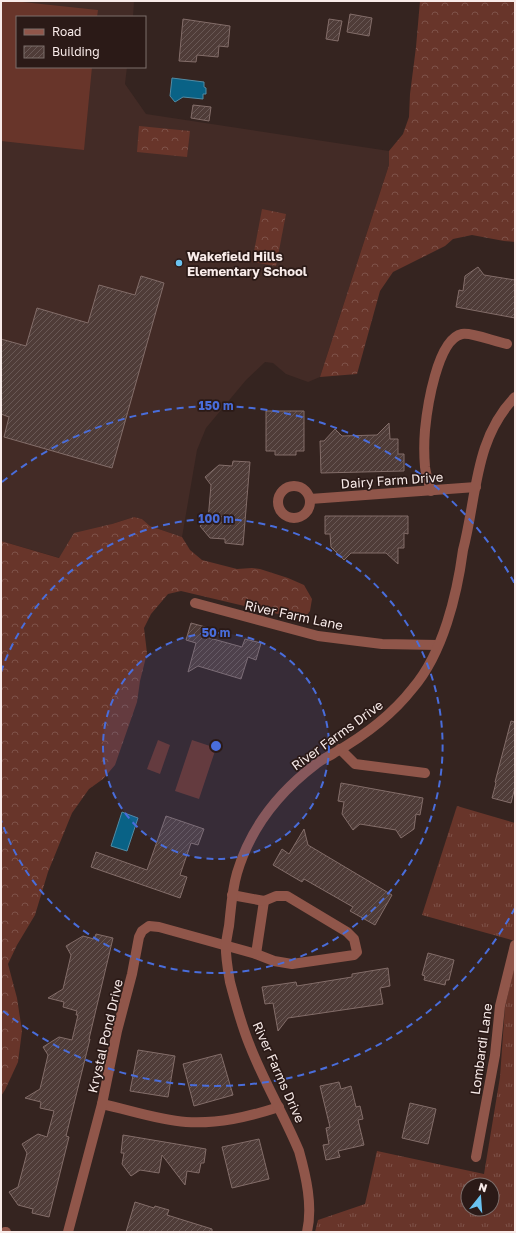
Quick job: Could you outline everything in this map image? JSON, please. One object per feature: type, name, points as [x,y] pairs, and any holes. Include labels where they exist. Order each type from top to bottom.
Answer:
[{"type":"street","points":[[431,490],[425,468],[425,431],[433,381],[443,352],[450,341],[462,334],[471,334],[506,344]]},
{"type":"street","name":"River Farms Drive","points":[[307,1232],[308,1193],[304,1169],[294,1140],[250,1046],[230,981],[226,945],[232,895],[237,874],[245,852],[258,827],[270,808],[288,788],[322,760],[371,729],[403,700],[421,678],[438,646],[456,588],[484,448],[500,415],[515,397]]},
{"type":"street","name":"Dairy Farm Drive","points":[[310,499],[476,487]]},
{"type":"street","name":"River Farm Lane","points":[[195,603],[318,636],[382,644],[438,646]]},
{"type":"street","points":[[340,749],[355,764],[425,773]]},
{"type":"street","points":[[226,945],[274,961],[292,964],[354,955],[357,952],[354,939],[347,932],[287,896],[276,896],[264,901],[232,895]]},
{"type":"street","points":[[256,954],[264,901]]},
{"type":"street","name":"Krystal Pond Drive","points":[[68,1232],[102,1104],[117,1031],[132,974],[139,937],[142,930],[149,926],[159,927],[226,945]]},
{"type":"street","name":"Lombardi Lane","points":[[476,1157],[495,1055],[500,1006],[515,945]]},
{"type":"street","points":[[102,1104],[185,1122],[230,1120],[256,1115],[278,1107]]},
{"type":"shaded area","name":"Wakefield Hills Elementary School","points":[[1,1],[134,1],[133,16],[16,16],[16,68],[127,68],[125,84],[146,114],[389,151],[389,165],[320,377],[308,382],[286,374],[273,363],[265,362],[246,380],[206,428],[197,450],[182,537],[150,526],[142,519],[134,517],[112,524],[60,558],[1,541]]},
{"type":"green space","points":[[1,1],[98,10],[97,16],[16,16],[16,68],[92,68],[84,150],[1,141]]},
{"type":"green space","points":[[420,1],[515,1],[515,242],[472,235],[453,239],[445,246],[393,272],[380,291],[357,374],[320,377],[389,165],[389,151],[403,134],[409,117]]},
{"type":"green space","points":[[139,126],[190,131],[187,157],[137,152]]},
{"type":"green space","points":[[262,209],[286,214],[276,266],[252,262]]},
{"type":"green space","points":[[134,517],[142,519],[150,526],[182,537],[190,550],[202,560],[237,569],[260,569],[304,585],[312,599],[310,611],[303,620],[181,591],[168,594],[151,614],[144,628],[147,653],[140,681],[137,702],[115,765],[103,779],[89,789],[72,813],[48,872],[35,915],[17,945],[8,964],[17,998],[22,1031],[18,1062],[1,1096],[1,541],[59,558],[74,533]]},
{"type":"green space","points":[[158,740],[170,745],[160,774],[147,769]]},
{"type":"green space","points":[[192,740],[216,748],[199,799],[175,791]]},
{"type":"green space","points":[[457,806],[515,823],[515,941],[422,915]]},
{"type":"green space","points":[[515,964],[515,1232],[315,1232],[318,1220],[365,1204],[377,1151],[484,1174],[500,1077],[505,1007]]},
{"type":"water","points":[[172,78],[204,82],[206,94],[203,94],[203,99],[183,97],[175,102],[170,96]]},
{"type":"water","points":[[122,812],[138,818],[127,851],[111,846]]},
{"type":"building","points":[[350,14],[372,18],[369,36],[347,32]]},
{"type":"building","points":[[183,19],[230,26],[228,47],[219,46],[218,57],[197,55],[196,62],[179,61]]},
{"type":"building","points":[[329,19],[342,21],[338,41],[326,39]]},
{"type":"building","points":[[193,105],[211,107],[209,121],[191,118]]},
{"type":"building","points":[[478,267],[484,275],[515,280],[515,318],[456,307],[459,290],[463,291],[465,276]]},
{"type":"building","points":[[141,276],[164,283],[112,468],[4,437],[9,417],[1,414],[1,339],[26,346],[37,308],[88,323],[99,285],[135,295]]},
{"type":"building","points":[[266,411],[304,411],[304,451],[296,451],[296,455],[275,455],[275,451],[266,451]]},
{"type":"building","points":[[389,423],[390,439],[398,439],[398,454],[404,454],[404,471],[321,473],[320,441],[324,441],[335,429],[342,436],[377,435]]},
{"type":"building","points":[[233,461],[250,462],[243,545],[225,543],[225,539],[210,538],[200,526],[208,520],[211,485],[205,477],[219,465],[232,466]]},
{"type":"building","points":[[325,516],[408,516],[408,534],[404,533],[404,548],[398,548],[398,564],[386,553],[351,553],[344,560],[331,547],[330,534],[325,534]]},
{"type":"building","points":[[191,623],[209,628],[206,637],[242,647],[245,639],[261,643],[256,660],[248,657],[241,679],[198,666],[188,672],[196,643],[186,640]]},
{"type":"building","points":[[511,721],[515,722],[515,787],[511,803],[492,798]]},
{"type":"building","points":[[341,783],[423,798],[420,815],[416,814],[414,829],[401,838],[396,830],[360,824],[353,830],[342,814],[344,802],[338,801]]},
{"type":"building","points":[[166,816],[204,829],[198,845],[191,843],[180,875],[187,877],[180,898],[91,867],[96,852],[147,870]]},
{"type":"building","points":[[304,829],[308,845],[392,895],[375,925],[350,911],[353,907],[304,879],[302,882],[273,865],[282,849],[289,854]]},
{"type":"building","points":[[96,934],[113,938],[66,1136],[69,1137],[49,1217],[32,1213],[33,1209],[18,1205],[9,1192],[18,1187],[27,1153],[22,1144],[38,1134],[47,1137],[54,1111],[40,1108],[41,1102],[25,1098],[40,1089],[48,1055],[43,1047],[59,1037],[72,1040],[78,1015],[76,1015],[77,1011],[63,1007],[64,1002],[48,998],[63,989],[71,955],[66,946],[83,936],[94,939]]},
{"type":"building","points":[[428,953],[454,960],[449,980],[446,980],[445,985],[424,980],[425,976],[422,975]]},
{"type":"building","points":[[388,968],[390,986],[380,988],[383,1004],[288,1018],[278,1031],[273,1003],[265,1004],[262,987],[296,982],[297,986],[352,977],[352,974]]},
{"type":"building","points":[[138,1050],[175,1056],[168,1097],[130,1091]]},
{"type":"building","points":[[221,1054],[233,1095],[194,1106],[183,1064]]},
{"type":"building","points":[[339,1082],[341,1089],[351,1086],[356,1107],[360,1106],[363,1119],[358,1120],[364,1145],[338,1151],[340,1157],[326,1160],[323,1145],[329,1144],[326,1128],[330,1127],[320,1086]]},
{"type":"building","points":[[410,1103],[436,1109],[428,1144],[402,1138]]},
{"type":"building","points":[[123,1135],[206,1149],[204,1163],[201,1163],[199,1173],[187,1171],[185,1185],[162,1155],[159,1173],[140,1170],[131,1176],[122,1164],[124,1153],[121,1153]]},
{"type":"building","points":[[259,1139],[269,1179],[232,1188],[222,1147]]},
{"type":"building","points":[[135,1202],[154,1208],[155,1206],[169,1210],[167,1215],[212,1229],[212,1232],[126,1232]]},
{"type":"place","name":"Wakefield Hills Elementary School","points":[[179,263]]}]
